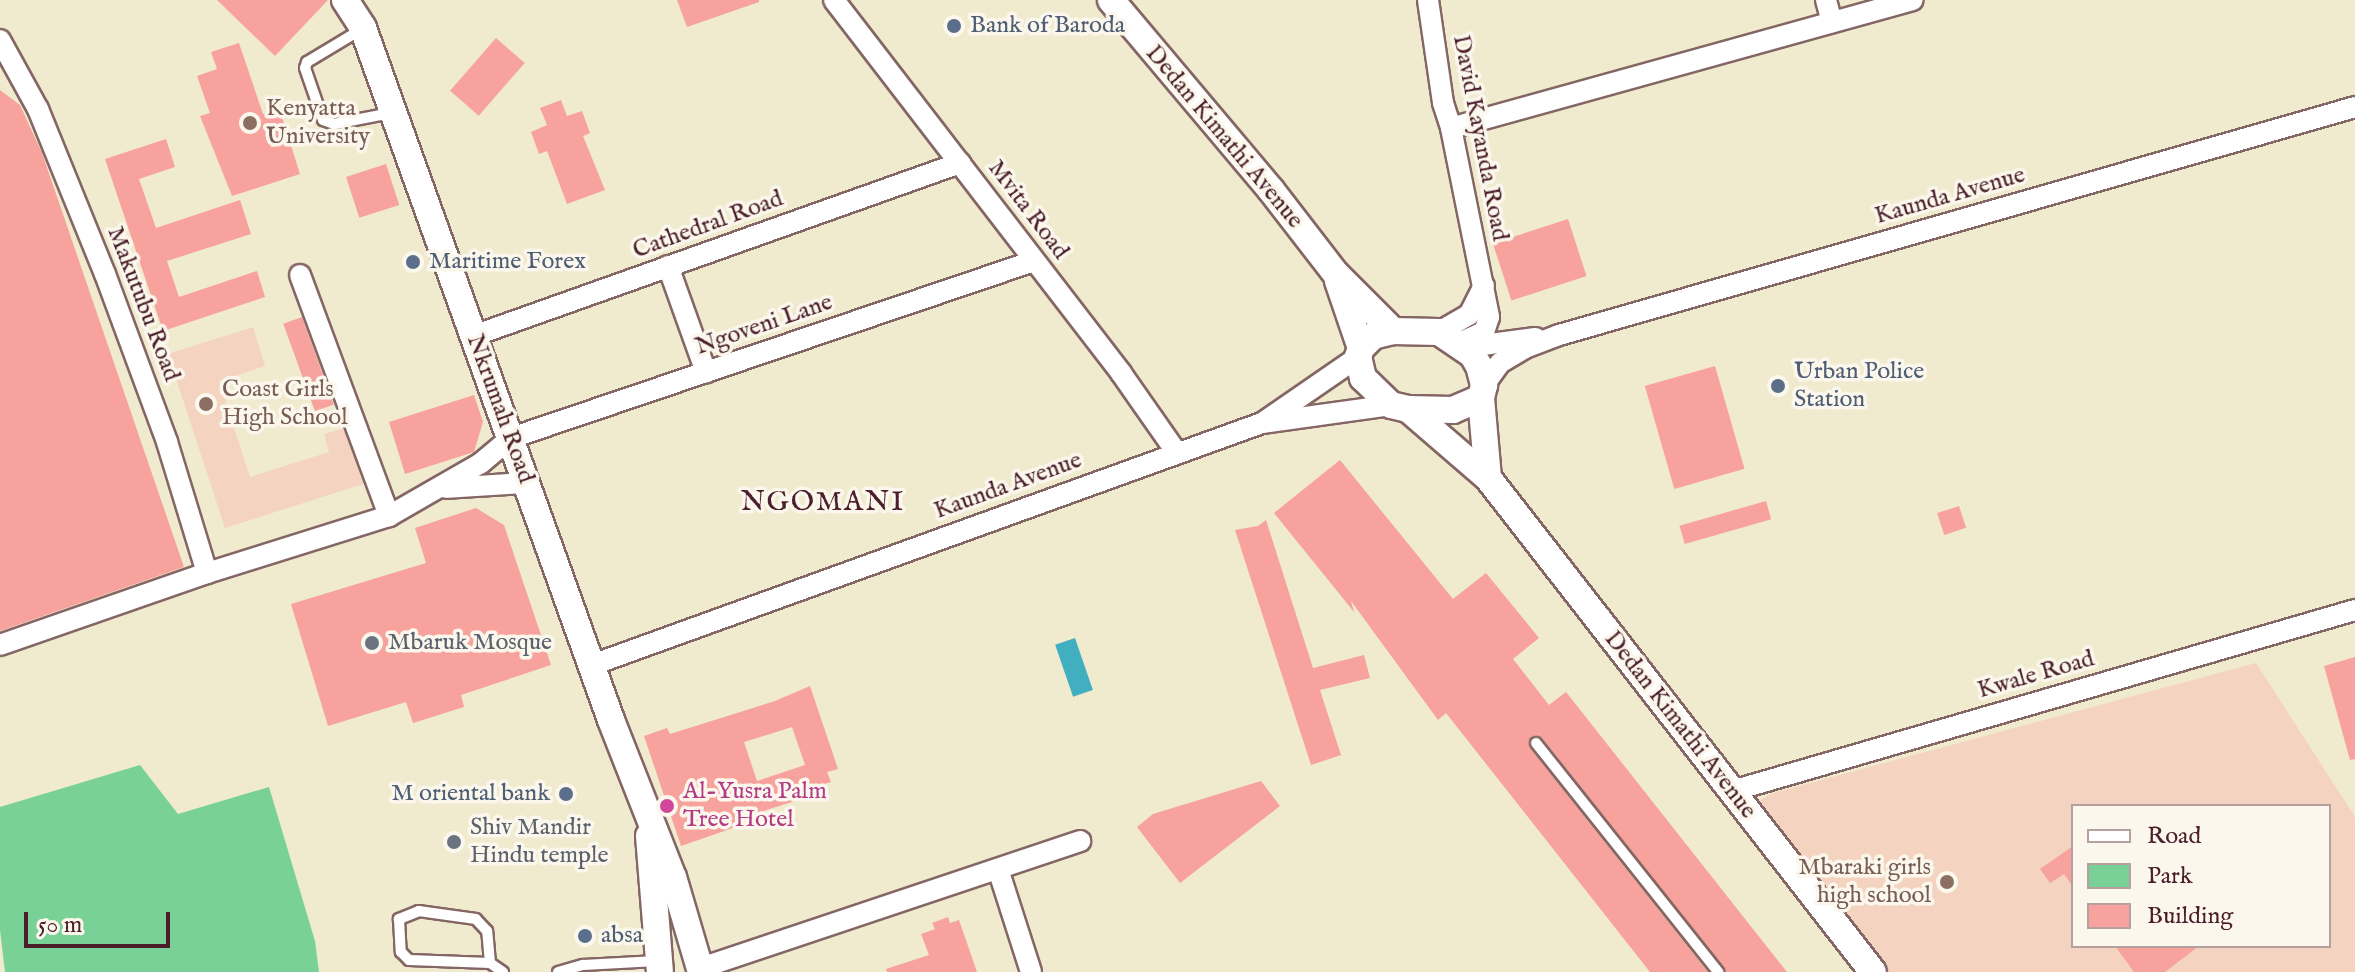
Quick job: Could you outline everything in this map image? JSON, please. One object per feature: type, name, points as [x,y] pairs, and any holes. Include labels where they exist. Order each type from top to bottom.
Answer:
[{"type":"street","name":"Nkrumah Road","points":[[345,0],[363,28],[648,821],[673,877],[701,970]]},
{"type":"street","name":"Mvita Road","points":[[834,0],[1121,373],[1177,453]]},
{"type":"street","name":"Dedan Kimathi Avenue","points":[[1111,0],[1271,190],[1336,274],[1393,331]]},
{"type":"street","name":"David Kayanda Road","points":[[1428,0],[1443,103],[1484,286],[1454,341]]},
{"type":"street","points":[[1826,0],[1832,22]]},
{"type":"street","points":[[1451,128],[1913,0]]},
{"type":"street","name":"Makutubu Road","points":[[0,40],[6,59],[38,109],[105,274],[167,442],[207,573]]},
{"type":"street","name":"Kaunda Avenue","points":[[1559,335],[2355,107]]},
{"type":"street","name":"Cathedral Road","points":[[473,336],[960,163]]},
{"type":"street","name":"Ngoveni Lane","points":[[511,438],[1034,261]]},
{"type":"street","points":[[668,266],[706,372]]},
{"type":"street","name":"Dedan Kimathi Avenue","points":[[1336,274],[1359,352]]},
{"type":"street","points":[[300,275],[389,516]]},
{"type":"street","points":[[1262,423],[1359,352],[1373,336],[1393,331],[1454,341],[1559,335]]},
{"type":"street","points":[[1262,423],[1399,407],[1453,410],[1482,391],[1500,363],[1525,348],[1559,335]]},
{"type":"street","points":[[1454,341],[1479,366],[1488,478]]},
{"type":"street","points":[[1359,352],[1363,378],[1399,407]]},
{"type":"street","name":"Dedan Kimathi Avenue","points":[[1399,407],[1488,478],[1873,972]]},
{"type":"street","name":"Kaunda Avenue","points":[[592,665],[1262,423]]},
{"type":"street","points":[[0,645],[207,573],[389,516],[442,488],[481,463],[511,438]]},
{"type":"street","points":[[442,488],[526,483]]},
{"type":"street","name":"Kwale Road","points":[[1732,791],[2355,610]]},
{"type":"street","name":"Nkrumah Road","points":[[648,821],[659,967]]},
{"type":"street","points":[[701,970],[1080,841]]},
{"type":"street","points":[[998,869],[1031,972]]},
{"type":"lane","points":[[363,28],[307,62],[307,72],[323,120],[334,124],[393,113]]},
{"type":"lane","points":[[1536,743],[1718,972]]},
{"type":"lane","points":[[490,963],[487,931],[476,919],[419,911],[399,919],[401,952],[409,960],[490,963],[503,972]]},
{"type":"lane","points":[[558,972],[583,965],[659,967]]},
{"type":"shaded area","name":"Coast Girls High School","points":[[253,327],[265,366],[219,381],[250,477],[329,452],[324,434],[345,428],[363,484],[225,528],[168,354]]},
{"type":"shaded area","name":"Mbaraki girls high school","points":[[2256,663],[2355,817],[2355,972],[1889,972],[1759,801],[1773,793]]},
{"type":"green space","points":[[140,765],[178,814],[269,787],[315,941],[319,972],[5,972],[0,930],[0,807]]},
{"type":"water","points":[[1075,638],[1093,690],[1073,697],[1055,645]]},
{"type":"building","points":[[217,0],[328,0],[275,56]]},
{"type":"building","points":[[677,0],[759,0],[759,2],[687,27]]},
{"type":"building","points":[[496,38],[525,63],[479,116],[450,91]]},
{"type":"building","points":[[239,43],[263,114],[279,108],[300,174],[232,196],[200,116],[210,113],[197,76],[217,69],[211,52]]},
{"type":"building","points":[[0,90],[20,105],[42,153],[184,567],[0,631]]},
{"type":"building","points":[[561,100],[567,116],[582,111],[590,133],[583,136],[605,190],[567,204],[547,151],[539,154],[531,132],[547,125],[540,108]]},
{"type":"building","points":[[166,139],[175,167],[139,179],[156,228],[240,200],[251,234],[167,261],[179,297],[257,271],[265,297],[163,331],[105,159]]},
{"type":"building","points":[[386,164],[399,205],[359,218],[346,177]]},
{"type":"building","points":[[1568,219],[1587,276],[1511,300],[1493,243]]},
{"type":"building","points":[[302,317],[334,404],[315,411],[283,324]]},
{"type":"building","points":[[1715,366],[1744,469],[1674,489],[1645,386]]},
{"type":"building","points":[[474,395],[483,422],[474,452],[405,474],[389,422]]},
{"type":"building","points":[[1340,460],[1453,599],[1486,573],[1539,638],[1513,659],[1549,705],[1566,692],[1787,972],[1726,972],[1542,738],[1532,736],[1530,748],[1708,972],[1650,972],[1446,713],[1438,720],[1351,601],[1354,612],[1274,513]]},
{"type":"building","points":[[1766,501],[1771,519],[1685,544],[1679,526]]},
{"type":"building","points":[[1959,506],[1966,528],[1944,535],[1937,513]]},
{"type":"building","points":[[476,508],[504,525],[551,665],[461,695],[464,707],[413,723],[406,702],[328,726],[291,604],[426,563],[415,528]]},
{"type":"building","points":[[1266,520],[1313,668],[1364,655],[1370,678],[1320,690],[1341,755],[1311,765],[1235,530],[1258,526]]},
{"type":"building","points":[[2355,657],[2355,759],[2350,760],[2324,666]]},
{"type":"building","points":[[810,686],[838,769],[827,772],[831,782],[818,786],[820,793],[751,815],[753,821],[681,846],[644,736],[667,728],[670,734],[775,701]],"holes":[[[792,727],[805,765],[757,781],[744,742]]]},
{"type":"building","points":[[1261,781],[1280,806],[1180,883],[1137,827],[1153,814]]},
{"type":"building","points":[[2071,847],[2071,884],[2064,874],[2050,883],[2040,869]]},
{"type":"building","points":[[948,917],[950,923],[959,920],[977,972],[887,972],[886,969],[929,955],[921,934],[935,929],[932,923]]},
{"type":"building","points":[[2116,948],[2196,948],[2165,972],[2134,972]]},
{"type":"place","name":"Bank of Baroda","points":[[954,26]]},
{"type":"place","name":"Kenyatta University","points":[[250,123]]},
{"type":"place","name":"Maritime Forex","points":[[413,262]]},
{"type":"place","name":"Urban Police Station","points":[[1778,386]]},
{"type":"place","name":"Coast Girls High School","points":[[206,404]]},
{"type":"place","name":"Mbaruk Mosque","points":[[372,643]]},
{"type":"place","name":"M oriental bank","points":[[566,794]]},
{"type":"place","name":"Al-Yusra Palm Tree Hotel","points":[[667,806]]},
{"type":"place","name":"Shiv Mandir Hindu temple","points":[[454,842]]},
{"type":"place","name":"Mbaraki girls high school","points":[[1947,882]]},
{"type":"place","name":"absa","points":[[585,936]]},
{"type":"district","name":"NGOMANI","points":[[823,503]]}]
